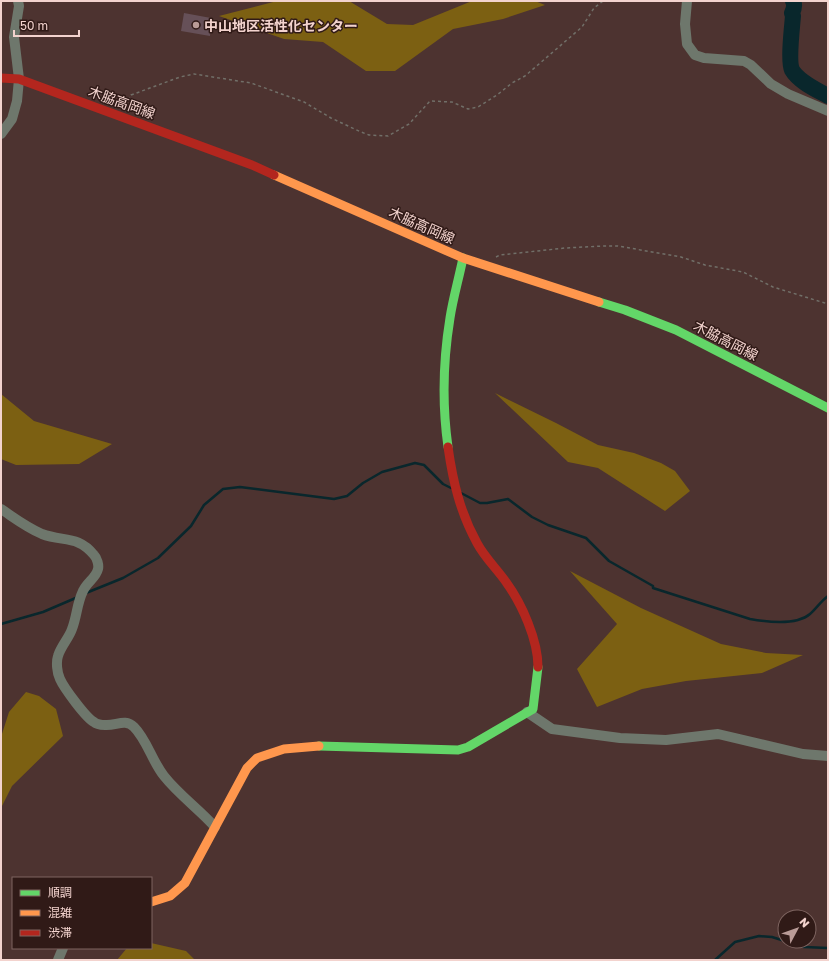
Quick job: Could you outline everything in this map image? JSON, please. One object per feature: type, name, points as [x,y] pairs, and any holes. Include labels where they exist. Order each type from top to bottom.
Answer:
[{"type":"street","points":[[1,134],[12,119],[17,101],[19,79],[14,37],[19,6],[18,1]]},
{"type":"street","points":[[687,1],[685,24],[686,44],[695,55],[704,58],[744,61],[751,65],[771,84],[788,94],[828,111]]},
{"type":"street","name":"木脇高岡線","points":[[1,78],[19,79],[252,165],[463,258],[625,310],[676,330],[828,408]]},
{"type":"street","points":[[152,902],[168,898],[176,893],[185,883],[247,768],[257,758],[284,749],[324,746],[458,750],[468,747],[533,709],[536,695],[538,653],[525,619],[510,588],[484,555],[475,539],[459,502],[447,449],[444,422],[446,352],[450,318],[463,258]]},
{"type":"street","points":[[1,509],[22,525],[44,535],[75,540],[87,546],[96,557],[99,567],[96,575],[84,589],[79,599],[72,629],[58,656],[58,674],[61,681],[82,710],[94,722],[106,726],[124,722],[133,725],[141,734],[163,775],[182,796],[194,805],[215,827]]},
{"type":"street","points":[[527,712],[552,729],[620,738],[666,740],[718,734],[804,754],[828,756]]},
{"type":"street","points":[[58,960],[63,949]]},
{"type":"path","points":[[120,117],[132,95],[180,77],[194,74],[251,83],[304,102],[331,118],[361,132],[369,135],[388,136],[409,124],[430,101],[452,102],[468,109],[478,107],[512,83],[525,76],[582,27],[594,8],[603,1]]},
{"type":"path","points":[[489,267],[494,259],[500,255],[565,248],[618,246],[680,257],[705,265],[742,272],[773,287],[828,304]]},
{"type":"shaded area","points":[[277,1],[349,1],[387,24],[413,25],[472,1],[535,1],[545,5],[503,19],[453,29],[395,71],[366,71],[323,42],[284,39],[219,16]]},
{"type":"shaded area","points":[[495,393],[598,445],[634,453],[661,463],[675,471],[690,491],[665,511],[598,468],[568,462]]},
{"type":"shaded area","points":[[1,394],[34,421],[112,444],[79,464],[16,465],[1,459]]},
{"type":"shaded area","points":[[570,571],[641,608],[721,644],[766,653],[803,655],[762,673],[686,681],[642,689],[597,707],[577,669],[617,624]]},
{"type":"shaded area","points":[[26,692],[39,696],[56,709],[63,736],[12,786],[1,808],[1,737],[9,712]]},
{"type":"shaded area","points":[[152,943],[186,951],[195,960],[117,960],[126,949],[152,949]]},
{"type":"building","name":"中山地区活性化センター","points":[[184,13],[211,18],[210,36],[181,31]]},
{"type":"waterway","points":[[793,1],[794,8],[792,13],[790,52],[792,70],[804,82],[828,96]]},
{"type":"waterway","points":[[86,593],[123,578],[158,558],[191,526],[204,505],[223,489],[240,487],[334,499],[347,496],[363,483],[382,472],[415,463],[424,465],[443,484],[451,488]]},
{"type":"waterway","points":[[461,493],[480,503],[508,499],[532,517],[548,525],[586,538],[609,561],[653,586],[653,588],[750,619],[773,622],[789,622],[804,618],[828,596]]},
{"type":"waterway","points":[[1,624],[43,612],[78,597]]},
{"type":"waterway","points":[[715,960],[735,942],[759,936],[772,937],[804,947],[828,948]]},
{"type":"traffic: fast","points":[[448,447],[444,399],[446,350],[451,310],[463,258]]},
{"type":"traffic: fast","points":[[599,302],[625,310],[676,330],[828,408]]},
{"type":"traffic: fast","points":[[319,746],[458,750],[468,747],[533,709],[538,667]]},
{"type":"traffic: slow","points":[[274,175],[463,258],[599,302]]},
{"type":"traffic: slow","points":[[152,902],[170,896],[185,883],[247,768],[257,758],[284,749],[319,746]]},
{"type":"traffic: jam","points":[[1,78],[19,79],[252,165],[274,175]]},
{"type":"traffic: jam","points":[[448,447],[455,485],[466,520],[480,548],[506,582],[523,611],[535,645],[538,667]]},
{"type":"place","name":"中山地区活性化センター","points":[[196,25]]}]
